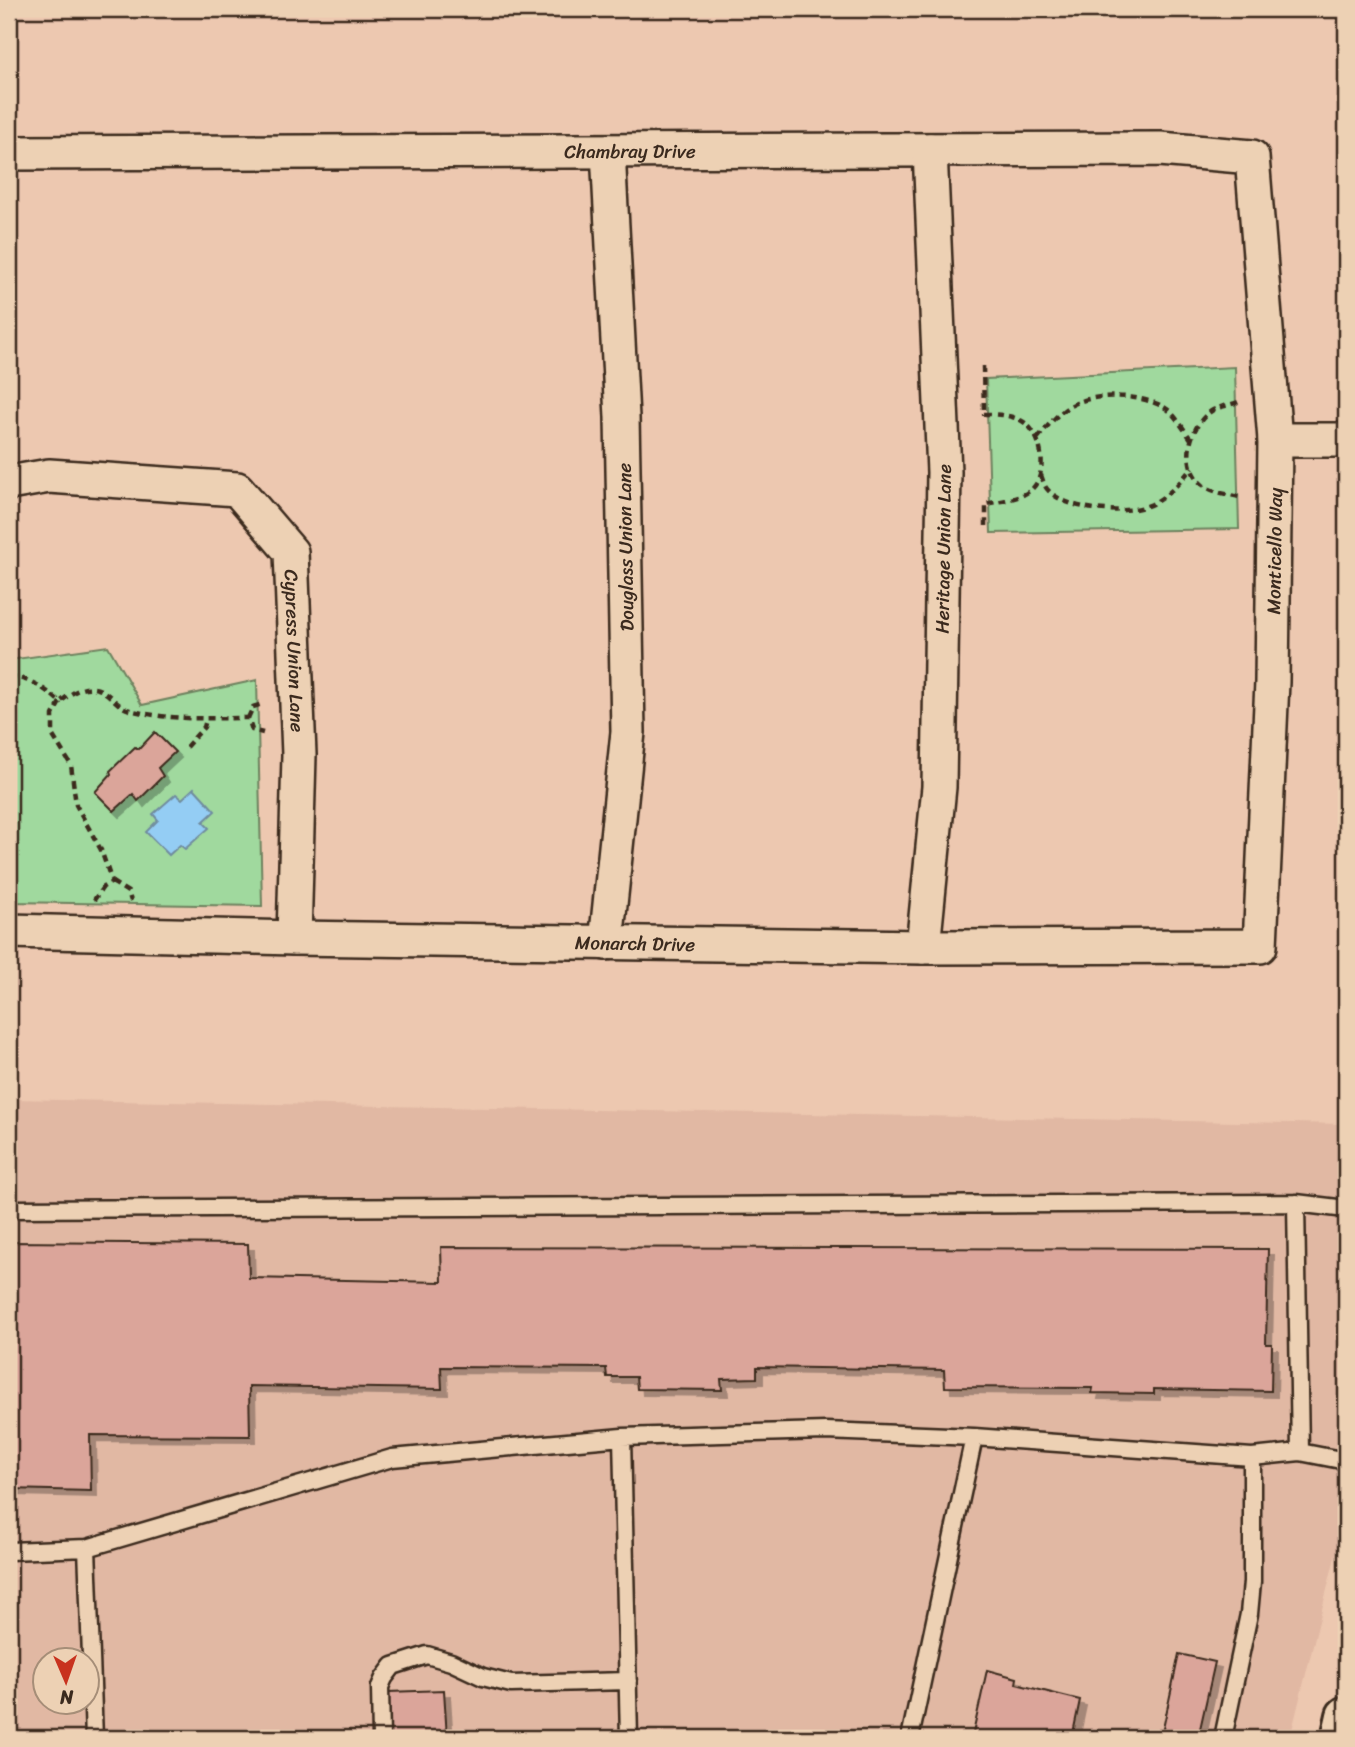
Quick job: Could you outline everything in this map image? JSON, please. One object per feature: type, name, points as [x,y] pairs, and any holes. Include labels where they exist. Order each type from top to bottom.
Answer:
[{"type":"main road","points":[[1341,1738],[1346,1716]]},
{"type":"street","name":"Chambray Drive","points":[[9,153],[1160,149],[1252,157]]},
{"type":"street","name":"Heritage Union Lane","points":[[923,947],[939,788],[944,471],[930,150]]},
{"type":"street","name":"Douglass Union Lane","points":[[606,943],[628,733],[622,417],[608,151]]},
{"type":"street","name":"Monticello Way","points":[[1252,157],[1275,440],[1272,682],[1261,946]]},
{"type":"street","points":[[1275,440],[1346,440]]},
{"type":"street","name":"Cypress Union Lane","points":[[9,483],[48,476],[237,489],[291,552],[299,755],[294,938]]},
{"type":"street","name":"Monarch Drive","points":[[9,931],[923,947],[1261,946]]},
{"type":"lane","points":[[9,1209],[1296,1203],[1346,1209]]},
{"type":"lane","points":[[1296,1203],[1300,1452]]},
{"type":"lane","points":[[9,1551],[87,1548],[392,1458],[622,1437],[826,1431],[974,1437],[1252,1457],[1300,1452],[1346,1461]]},
{"type":"lane","points":[[622,1437],[629,1738]]},
{"type":"lane","points":[[910,1738],[974,1437]]},
{"type":"lane","points":[[1223,1738],[1250,1603],[1252,1457]]},
{"type":"lane","points":[[87,1548],[94,1738]]},
{"type":"lane","points":[[381,1738],[380,1687],[384,1678],[393,1666],[427,1655],[451,1662],[483,1677],[511,1684],[628,1681]]},
{"type":"path","points":[[983,366],[984,414],[1002,414],[1021,421],[1032,429],[1040,450],[1038,482],[1030,491],[986,504],[986,526]]},
{"type":"path","points":[[1238,392],[1238,402],[1212,411],[1198,424],[1189,452],[1192,466],[1202,484],[1214,491],[1243,498]]},
{"type":"path","points":[[1037,439],[1050,422],[1074,404],[1109,396],[1135,398],[1169,410],[1191,440]]},
{"type":"path","points":[[1040,473],[1047,489],[1068,503],[1081,507],[1112,509],[1151,504],[1174,489],[1192,466]]},
{"type":"path","points":[[9,677],[17,677],[39,686],[60,702]]},
{"type":"path","points":[[132,909],[128,892],[112,882],[101,850],[76,805],[69,758],[53,736],[53,715],[60,702],[75,691],[95,688],[111,697],[121,707],[132,711],[190,720],[248,718]]},
{"type":"path","points":[[267,703],[253,707],[248,718],[252,730],[267,734]]},
{"type":"path","points":[[186,747],[204,727],[206,720]]},
{"type":"path","points":[[94,908],[94,899],[112,882]]},
{"type":"shaded area","points":[[9,1099],[1346,1124],[1346,1513],[1290,1738],[9,1738]]},
{"type":"green space","points":[[1235,367],[1239,529],[991,533],[986,379]]},
{"type":"green space","points":[[108,646],[142,705],[257,680],[262,906],[9,902],[9,660]]},
{"type":"water","points":[[194,788],[215,811],[203,822],[209,828],[185,849],[180,845],[169,855],[146,832],[158,820],[153,814],[176,794],[182,799]]},
{"type":"building","points":[[155,732],[175,752],[158,768],[163,776],[138,801],[133,794],[114,811],[95,792],[111,774],[110,771],[135,747],[139,749]]},
{"type":"building","points":[[9,1242],[248,1244],[249,1278],[442,1282],[441,1247],[1268,1249],[1266,1344],[1272,1344],[1271,1391],[1154,1389],[1154,1394],[1092,1393],[1093,1388],[945,1387],[944,1370],[757,1367],[757,1378],[721,1379],[722,1390],[637,1389],[636,1377],[607,1377],[606,1368],[441,1367],[442,1389],[249,1386],[250,1436],[90,1435],[91,1491],[9,1489]]},
{"type":"building","points":[[1179,1654],[1215,1662],[1198,1738],[1161,1738]]},
{"type":"building","points":[[987,1670],[1017,1678],[1016,1684],[1080,1700],[1072,1738],[972,1738]]},
{"type":"building","points":[[444,1690],[447,1738],[390,1738],[388,1692]]}]
